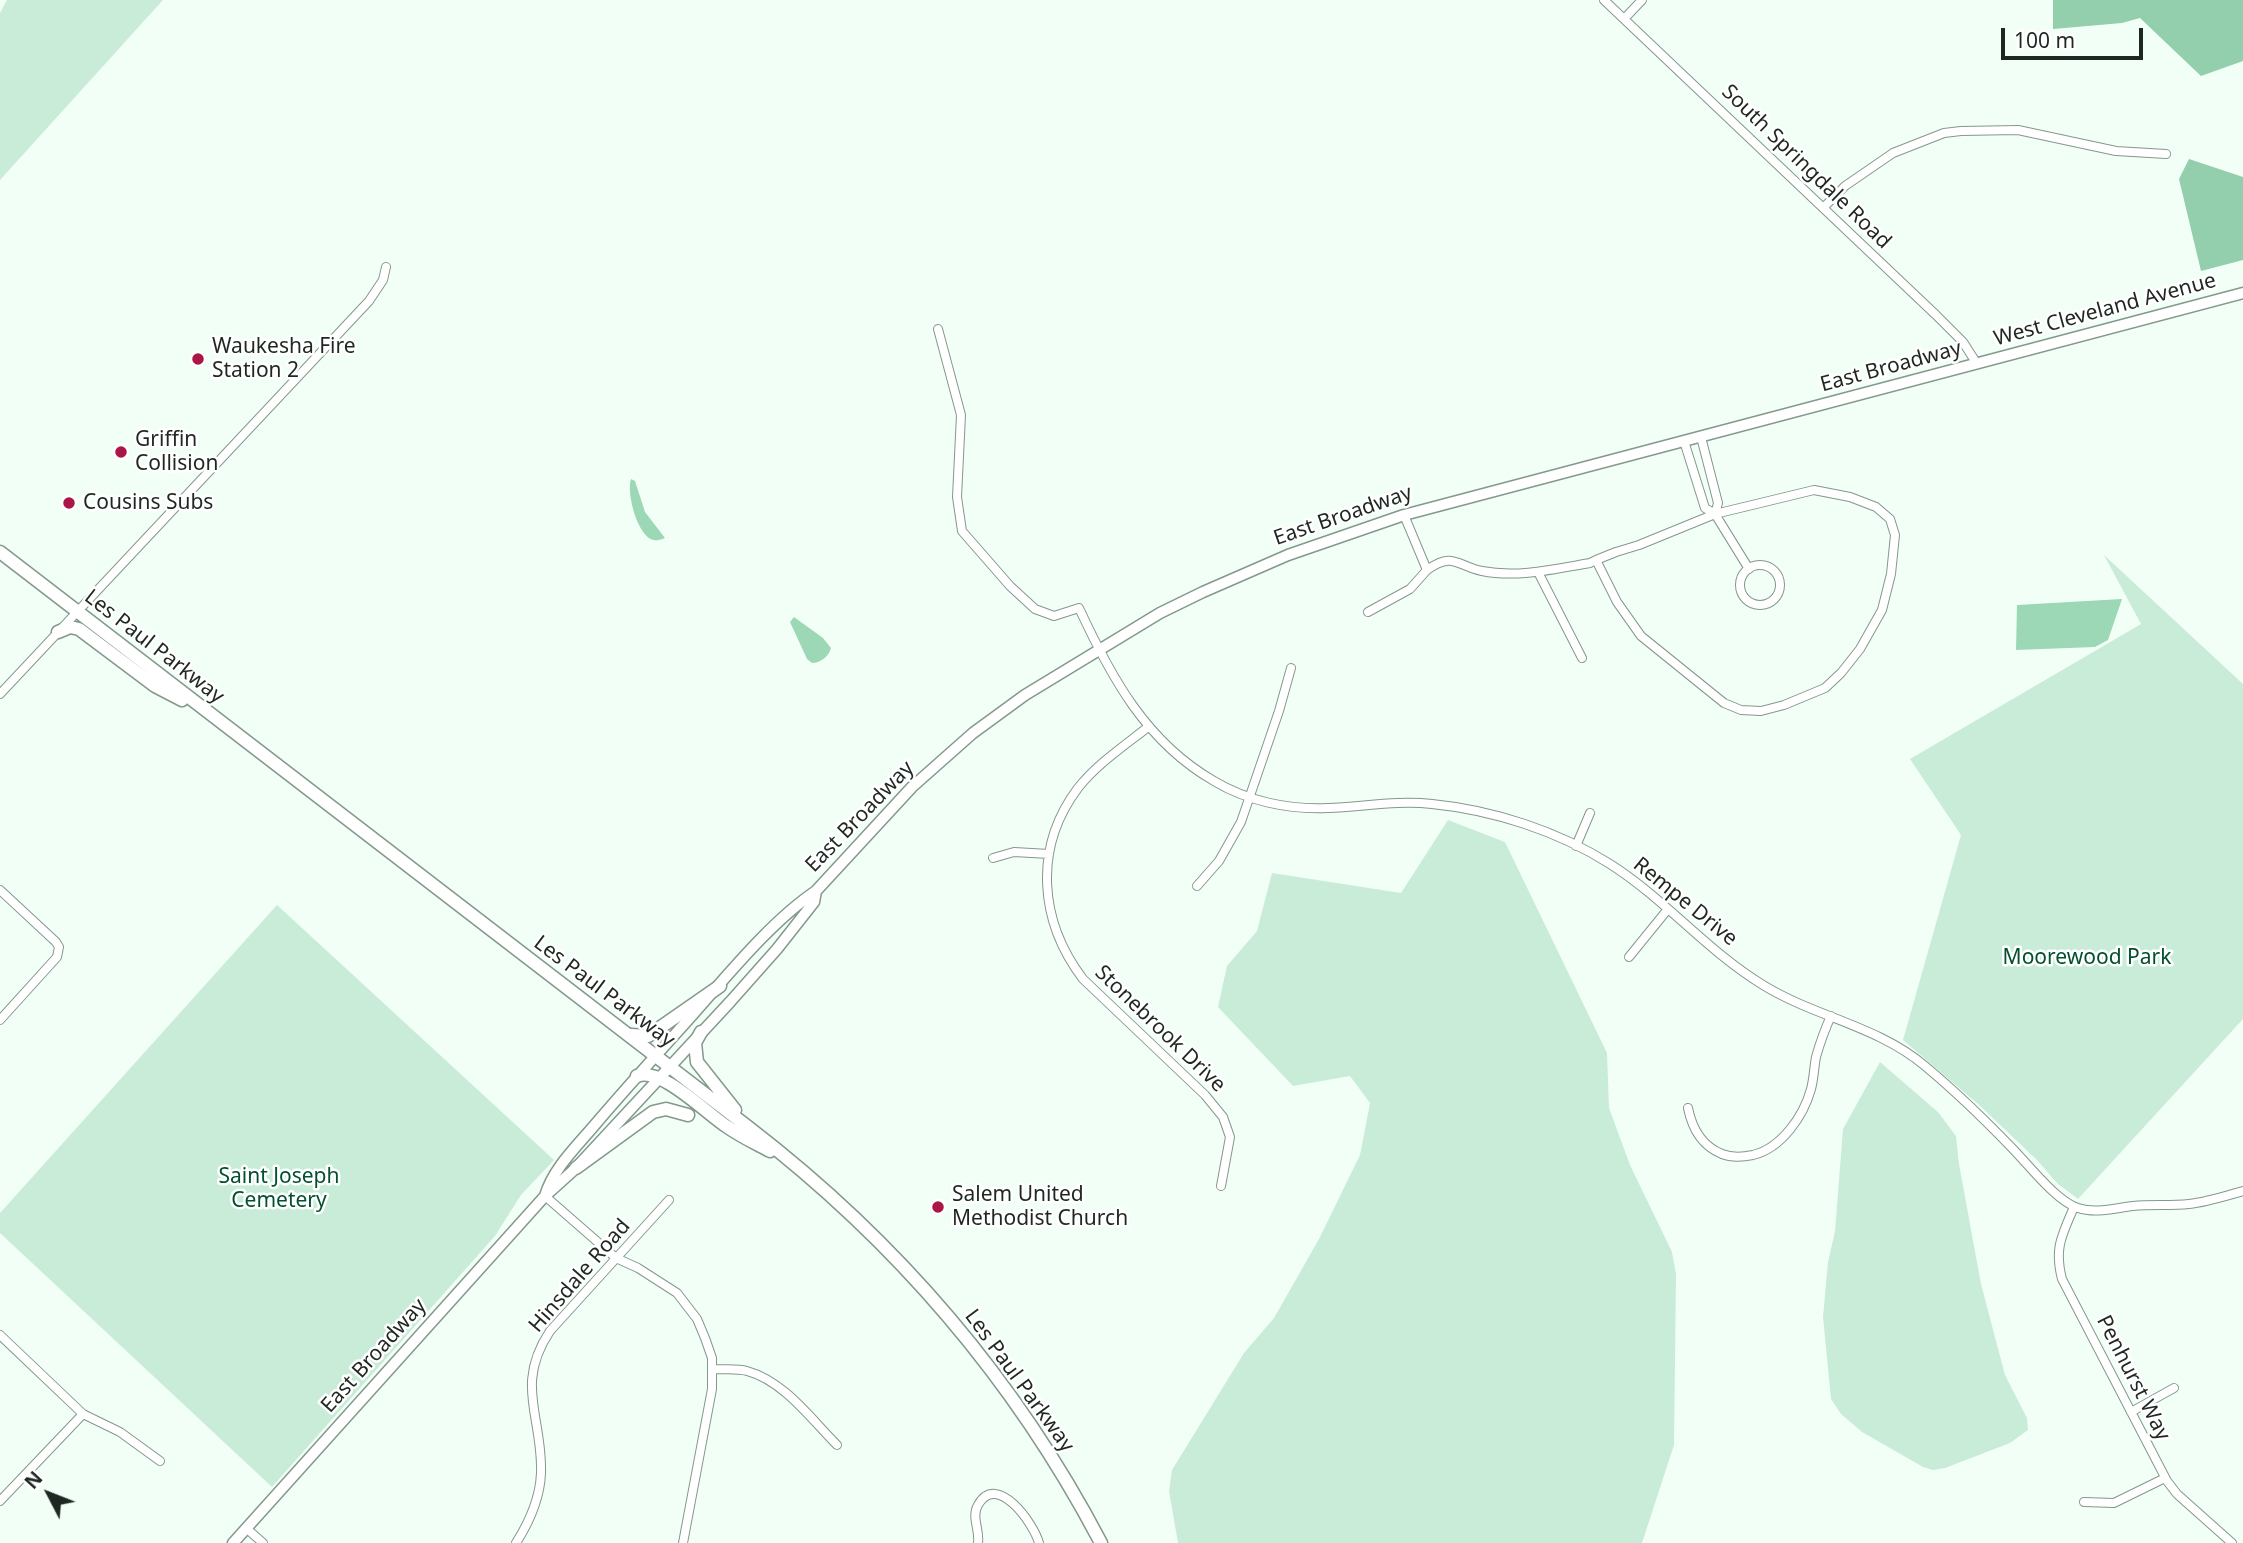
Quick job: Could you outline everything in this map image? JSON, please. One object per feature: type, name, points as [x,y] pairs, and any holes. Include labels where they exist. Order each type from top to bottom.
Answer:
[{"type":"main road","name":"West Cleveland Avenue","points":[[1977,364],[2243,293]]},
{"type":"main road","name":"East Broadway","points":[[545,1196],[563,1162],[637,1076],[766,934],[799,902],[816,891],[902,797],[961,743],[1017,700],[1165,611],[1246,572],[1306,548],[1404,515],[1977,364]]},
{"type":"main road","name":"Les Paul Parkway","points":[[0,552],[748,1126],[822,1187],[883,1245],[970,1341],[1032,1425],[1068,1482],[1101,1543]]},
{"type":"main road","points":[[58,632],[70,627],[79,629],[156,686],[213,717]]},
{"type":"main road","name":"East Broadway","points":[[233,1543],[545,1196],[576,1168],[777,949],[814,901],[816,891]]},
{"type":"main road","points":[[625,1032],[637,1037],[648,1036],[720,986]]},
{"type":"main road","points":[[701,1032],[695,1043],[697,1062],[748,1126]]},
{"type":"main road","points":[[637,1076],[645,1074],[654,1082],[671,1084],[742,1137],[789,1160]]},
{"type":"main road","points":[[576,1168],[653,1112],[666,1109],[688,1115]]},
{"type":"street","name":"South Springdale Road","points":[[1604,0],[1963,342],[1977,364]]},
{"type":"street","points":[[1624,19],[1642,0]]},
{"type":"street","points":[[1823,208],[1845,186],[1894,153],[1944,134],[1961,131],[2018,130],[2116,151],[2166,154]]},
{"type":"street","points":[[0,695],[377,292],[386,267]]},
{"type":"street","name":"Rempe Drive","points":[[938,329],[961,415],[957,497],[962,531],[1010,586],[1035,609],[1054,616],[1079,608],[1099,650],[1147,727],[1171,752],[1218,784],[1250,797],[1297,808],[1432,803],[1506,819],[1576,846],[1610,864],[1752,978],[1789,1000],[1872,1033],[1913,1056],[2074,1207]]},
{"type":"street","points":[[1701,437],[1718,503],[1715,514]]},
{"type":"street","points":[[1684,441],[1705,508],[1715,514],[1749,569]]},
{"type":"street","points":[[1368,612],[1410,589],[1427,570],[1441,561],[1450,559],[1484,571],[1538,572],[1596,560],[1715,514],[1814,489],[1866,502],[1889,519],[1895,534],[1895,548],[1882,610],[1860,649],[1825,688],[1761,711],[1741,710],[1724,704],[1641,636],[1617,601],[1596,560]]},
{"type":"street","points":[[1404,515],[1427,570]]},
{"type":"street","points":[[1768,567],[1778,578],[1779,589],[1769,602],[1756,605],[1742,595],[1741,580],[1749,569],[1768,567]]},
{"type":"street","points":[[1538,572],[1582,658]]},
{"type":"street","points":[[1197,886],[1231,843],[1250,797],[1291,668]]},
{"type":"street","name":"Stonebrook Drive","points":[[1147,727],[1098,768],[1079,788],[1060,820],[1049,854],[1047,889],[1050,912],[1058,940],[1070,963],[1095,992],[1205,1095],[1223,1117],[1230,1137],[1221,1186]]},
{"type":"street","points":[[1576,846],[1590,813]]},
{"type":"street","points":[[993,858],[1014,852],[1049,854]]},
{"type":"street","points":[[0,890],[59,947],[57,957],[0,1020]]},
{"type":"street","points":[[1629,957],[1668,908]]},
{"type":"street","points":[[1688,1108],[1696,1131],[1717,1152],[1744,1156],[1770,1148],[1796,1121],[1803,1109],[1811,1090],[1817,1055],[1831,1016]]},
{"type":"street","points":[[2074,1207],[2099,1211],[2144,1205],[2186,1205],[2243,1191]]},
{"type":"street","points":[[545,1196],[616,1258],[667,1285],[687,1304],[705,1338],[713,1369],[712,1389],[683,1543]]},
{"type":"street","name":"Hinsdale Road","points":[[516,1543],[533,1512],[541,1476],[531,1384],[537,1356],[550,1331],[669,1200]]},
{"type":"street","name":"Penhurst Way","points":[[2074,1207],[2057,1253],[2062,1279],[2165,1478],[2177,1494],[2232,1543]]},
{"type":"street","points":[[0,1335],[83,1413],[121,1432],[160,1461]]},
{"type":"street","points":[[713,1369],[743,1370],[772,1383],[837,1445]]},
{"type":"street","points":[[2131,1412],[2174,1388]]},
{"type":"street","points":[[0,1501],[83,1413]]},
{"type":"street","points":[[2084,1502],[2114,1503],[2165,1478]]},
{"type":"street","points":[[978,1543],[976,1507],[982,1499],[993,1494],[1002,1496],[1018,1507],[1036,1530],[1039,1543]]},
{"type":"street","points":[[246,1528],[263,1543]]},
{"type":"green space","points":[[7,0],[163,0],[0,180],[0,13]]},
{"type":"green space","name":"Moorewood Park","points":[[2104,555],[2243,684],[2243,1019],[2078,1199],[2058,1184],[2037,1160],[1978,1104],[1903,1040],[1961,835],[1910,759],[2141,624]]},
{"type":"green space","points":[[1448,820],[1505,842],[1607,1053],[1609,1108],[1630,1165],[1672,1252],[1676,1274],[1674,1445],[1642,1543],[1178,1543],[1169,1491],[1172,1470],[1244,1353],[1274,1318],[1319,1239],[1360,1155],[1370,1103],[1350,1076],[1293,1086],[1218,1007],[1227,966],[1257,931],[1272,873],[1401,893]]},
{"type":"green space","name":"Saint Joseph Cemetery","points":[[277,905],[554,1160],[521,1195],[495,1236],[272,1487],[0,1233],[0,1213]]},
{"type":"green space","points":[[1880,1062],[1938,1112],[1956,1136],[1981,1284],[2005,1375],[2027,1418],[2028,1430],[2010,1443],[1933,1470],[1862,1432],[1841,1414],[1831,1399],[1823,1317],[1828,1262],[1835,1231],[1843,1129]]},
{"type":"shaded area","points":[[2053,0],[2243,0],[2243,61],[2201,76],[2140,18],[2122,23],[2053,29]]},
{"type":"shaded area","points":[[2189,159],[2243,177],[2243,260],[2201,271],[2179,179]]},
{"type":"shaded area","points":[[631,479],[635,481],[645,512],[665,538],[654,540],[648,537],[638,524],[630,494]]},
{"type":"shaded area","points":[[2122,599],[2108,640],[2095,647],[2016,650],[2017,605]]},
{"type":"shaded area","points":[[794,617],[823,638],[831,648],[821,660],[812,663],[807,659],[790,622]]},
{"type":"place","name":"Waukesha Fire Station 2","points":[[198,359]]},
{"type":"place","name":"Griffin Collision","points":[[121,452]]},
{"type":"place","name":"Cousins Subs","points":[[69,503]]},
{"type":"place","name":"Salem United Methodist Church","points":[[938,1207]]}]
